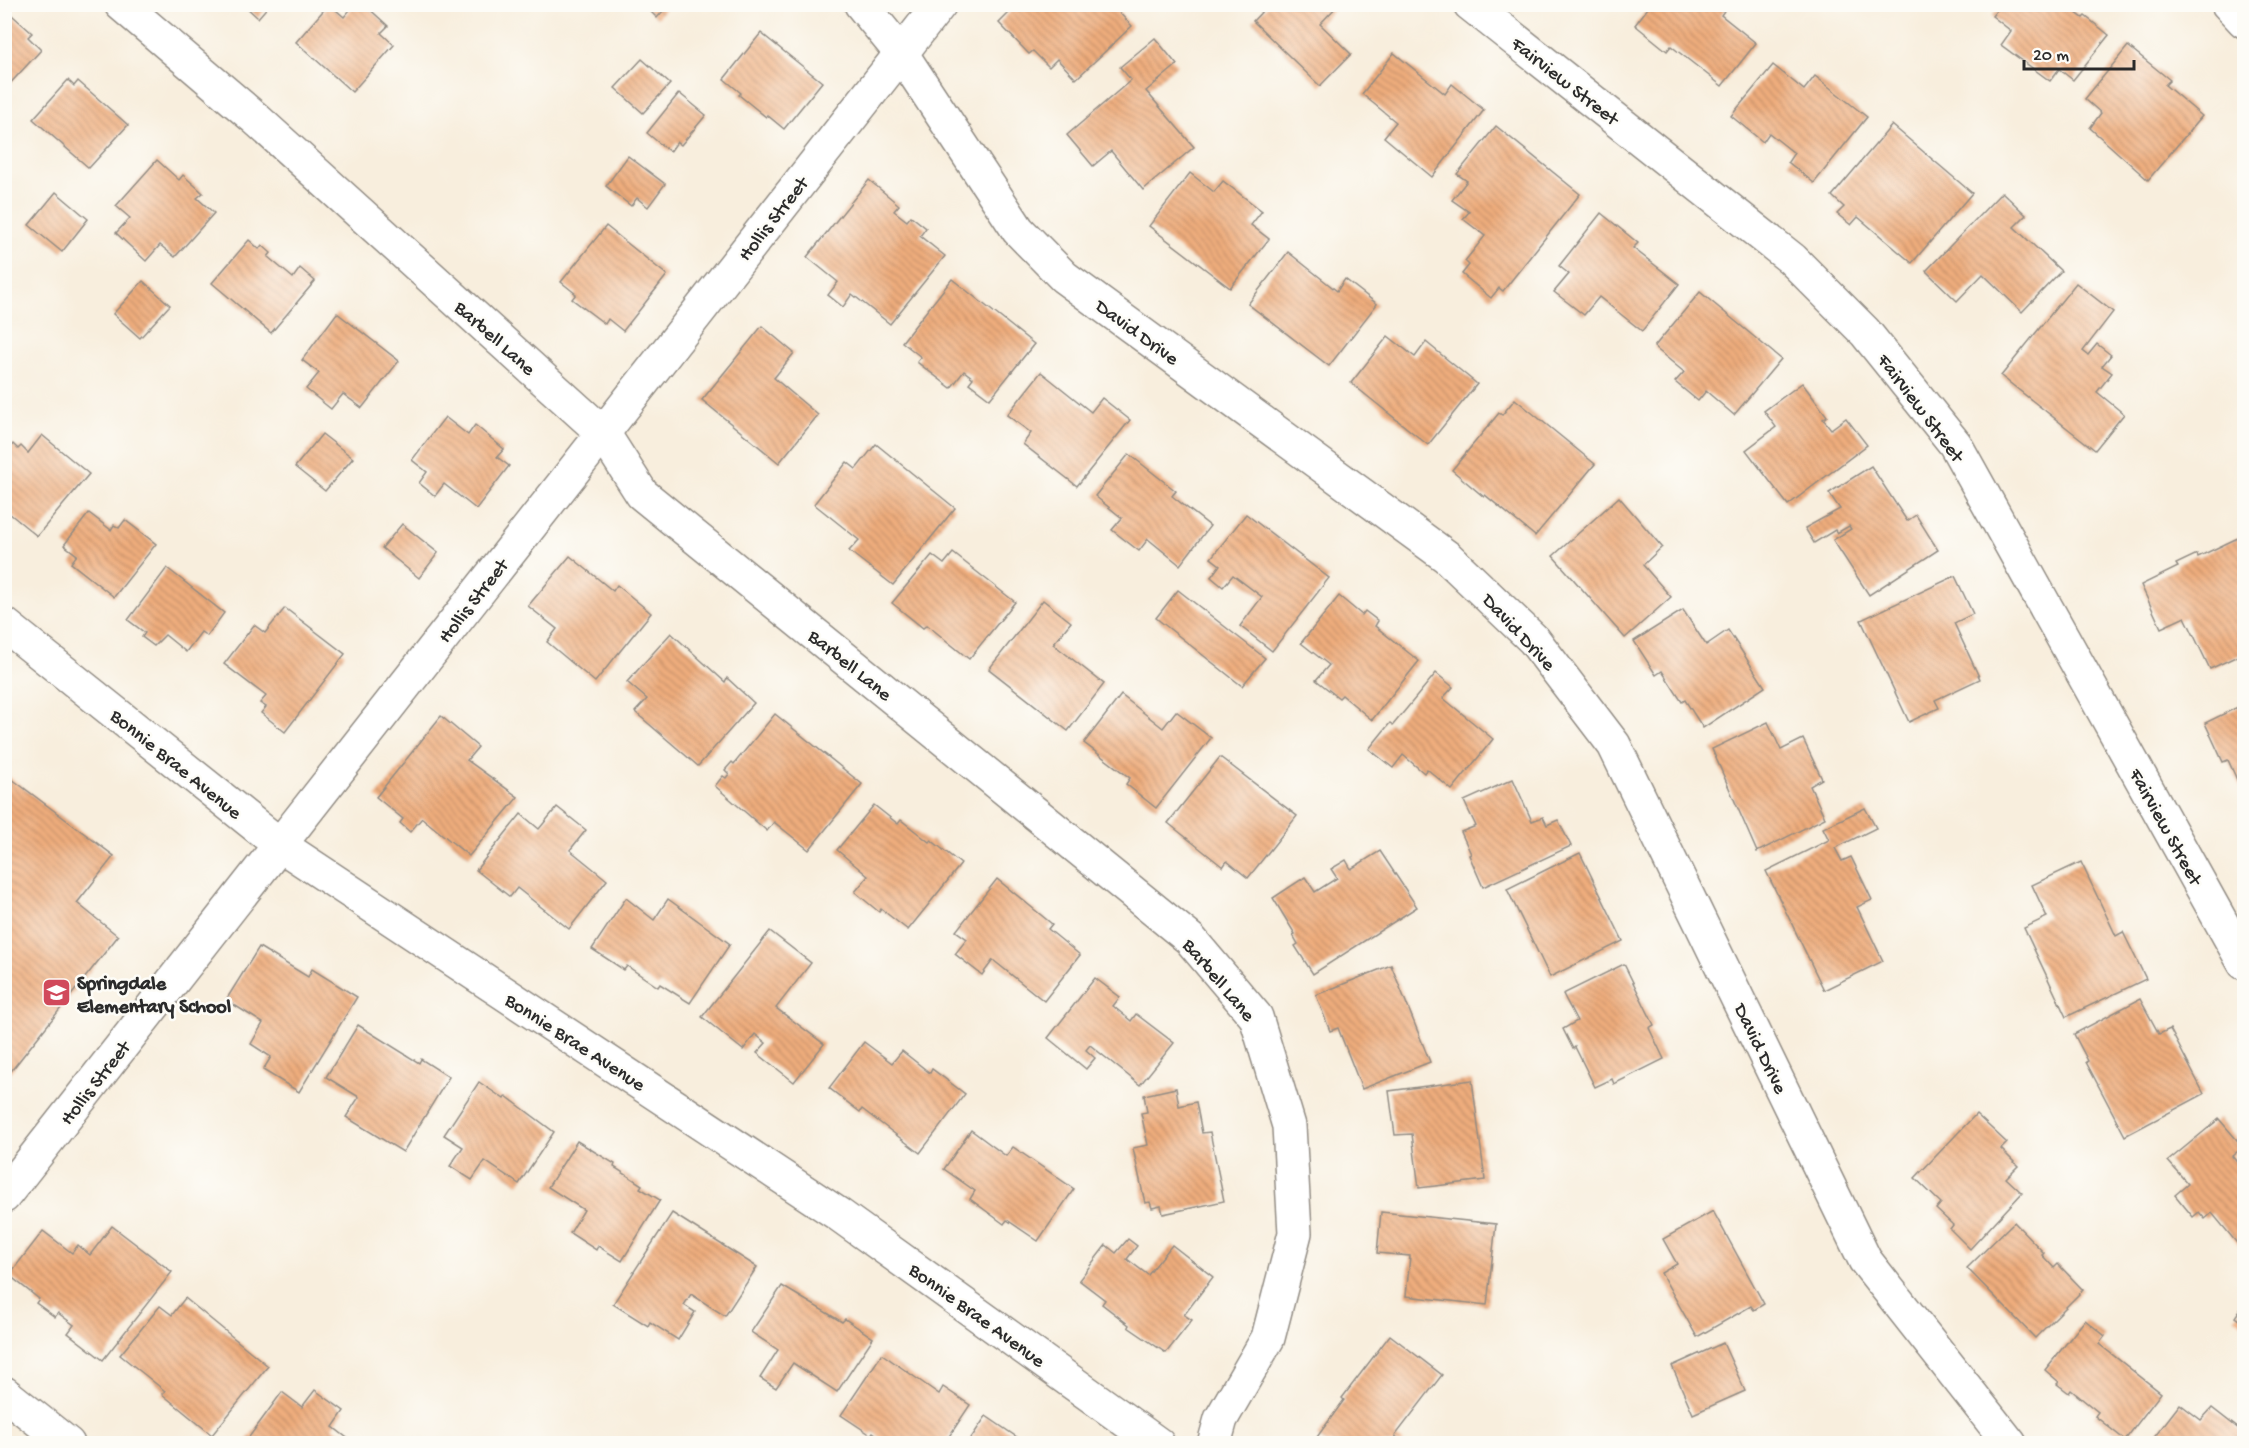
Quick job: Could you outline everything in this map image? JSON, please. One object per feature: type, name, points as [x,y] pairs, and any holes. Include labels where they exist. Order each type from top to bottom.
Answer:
[{"type":"street","name":"Barbell Lane","points":[[121,4],[256,119],[603,433],[642,494],[1190,939],[1256,1017],[1289,1126],[1295,1233],[1268,1338],[1221,1419],[1214,1443]]},
{"type":"street","name":"David Drive","points":[[861,4],[902,53],[1018,230],[1064,277],[1448,557],[1534,640],[1614,745],[1865,1260],[2010,1443]]},
{"type":"street","name":"Hollis Street","points":[[4,1196],[940,4]]},
{"type":"street","name":"Fairview Street","points":[[1470,4],[1792,259],[1872,341],[1955,444],[2244,963]]},
{"type":"street","points":[[2228,4],[2244,21]]},
{"type":"street","name":"Bonnie Brae Avenue","points":[[4,624],[280,845],[838,1214],[1158,1443]]},
{"type":"street","points":[[4,1393],[68,1443]]},
{"type":"building","points":[[243,4],[270,4],[258,18]]},
{"type":"building","points":[[329,4],[344,17],[355,4],[364,4],[388,26],[381,33],[394,45],[352,92],[296,42]]},
{"type":"building","points":[[643,4],[669,4],[657,18]]},
{"type":"building","points":[[1018,4],[1111,4],[1132,26],[1076,79],[1057,59],[1049,67],[1033,51],[1029,54],[999,23]]},
{"type":"building","points":[[1269,4],[1339,4],[1320,24],[1351,54],[1320,86],[1253,21]]},
{"type":"building","points":[[1651,4],[1729,4],[1721,15],[1756,43],[1722,86],[1671,46],[1667,51],[1635,25]]},
{"type":"building","points":[[2002,4],[2074,4],[2071,9],[2083,18],[2085,16],[2109,35],[2073,80],[2059,69],[2050,81],[2001,45],[2011,31],[1992,16]]},
{"type":"building","points":[[4,8],[32,33],[28,37],[41,50],[4,90]]},
{"type":"building","points":[[761,33],[822,82],[784,129],[739,95],[741,93],[724,79]]},
{"type":"building","points":[[1155,38],[1177,65],[1146,91],[1194,147],[1143,190],[1111,151],[1093,166],[1067,135],[1131,80],[1120,67]]},
{"type":"building","points":[[2128,46],[2170,80],[2165,85],[2202,116],[2148,180],[2090,128],[2101,113],[2085,99]]},
{"type":"building","points":[[1394,53],[1445,94],[1452,84],[1484,110],[1432,177],[1384,137],[1396,122],[1362,94]]},
{"type":"building","points":[[642,59],[670,84],[643,113],[615,88]]},
{"type":"building","points":[[1773,65],[1804,90],[1815,76],[1867,117],[1814,183],[1788,162],[1794,153],[1769,133],[1763,142],[1731,116]]},
{"type":"building","points":[[68,80],[74,86],[78,81],[128,125],[89,168],[33,119]]},
{"type":"building","points":[[679,93],[706,115],[681,145],[677,142],[670,152],[647,133]]},
{"type":"building","points":[[1892,125],[1972,193],[1912,263],[1858,217],[1851,225],[1837,214],[1844,207],[1832,196]]},
{"type":"building","points":[[1496,126],[1580,194],[1503,291],[1499,288],[1491,298],[1462,274],[1469,265],[1465,261],[1485,236],[1463,219],[1469,212],[1452,200],[1467,181],[1457,174]]},
{"type":"building","points":[[628,156],[665,184],[648,207],[637,198],[631,206],[606,186]]},
{"type":"building","points":[[157,160],[179,180],[183,175],[203,193],[197,198],[214,213],[175,257],[160,245],[146,261],[116,233],[130,218],[116,206]]},
{"type":"building","points":[[1190,173],[1214,192],[1223,181],[1262,211],[1251,225],[1269,239],[1230,288],[1149,226]]},
{"type":"building","points":[[869,180],[899,205],[894,211],[907,221],[911,216],[926,228],[920,236],[945,256],[890,324],[852,294],[843,307],[828,295],[838,282],[807,257]]},
{"type":"building","points":[[56,192],[88,219],[62,252],[29,225]]},
{"type":"building","points":[[2002,192],[2026,215],[2014,227],[2061,271],[2022,312],[1983,274],[1957,301],[1926,271]]},
{"type":"building","points":[[1601,213],[1638,243],[1633,248],[1679,284],[1642,331],[1599,297],[1584,315],[1554,292],[1569,274],[1559,266]]},
{"type":"building","points":[[606,226],[667,275],[623,331],[608,319],[605,324],[572,299],[576,294],[561,282]]},
{"type":"building","points":[[249,240],[259,249],[262,245],[271,253],[268,257],[293,278],[300,268],[315,281],[271,333],[212,283]]},
{"type":"building","points":[[1288,252],[1337,291],[1345,279],[1377,304],[1329,366],[1248,304]]},
{"type":"building","points":[[952,279],[1034,344],[990,399],[969,383],[973,378],[964,371],[951,388],[917,362],[921,357],[902,342]]},
{"type":"building","points":[[143,281],[170,305],[140,338],[113,314]]},
{"type":"building","points":[[2076,283],[2113,312],[2083,351],[2088,355],[2097,344],[2111,355],[2102,366],[2112,373],[2097,392],[2124,414],[2095,450],[2001,376]]},
{"type":"building","points":[[1700,292],[1781,359],[1734,415],[1706,391],[1698,401],[1675,382],[1684,372],[1654,347]]},
{"type":"building","points":[[337,313],[399,361],[362,408],[343,394],[331,409],[306,389],[319,373],[302,360]]},
{"type":"building","points":[[762,326],[794,353],[774,378],[818,415],[779,463],[702,400]]},
{"type":"building","points":[[1388,336],[1415,357],[1426,342],[1477,384],[1428,445],[1351,383]]},
{"type":"building","points":[[1041,372],[1091,412],[1102,398],[1130,420],[1077,486],[1023,444],[1031,433],[1007,415]]},
{"type":"building","points":[[1802,383],[1827,416],[1823,419],[1831,429],[1846,418],[1867,445],[1788,505],[1746,450],[1776,427],[1764,411]]},
{"type":"building","points":[[1515,399],[1595,464],[1535,536],[1452,470],[1499,413],[1502,415]]},
{"type":"building","points":[[445,417],[468,435],[475,425],[504,449],[497,457],[509,466],[476,509],[444,484],[435,496],[419,483],[427,472],[412,460]]},
{"type":"building","points":[[322,434],[353,458],[325,491],[295,467]]},
{"type":"building","points":[[42,435],[89,474],[37,536],[4,509],[4,455],[13,444],[18,449],[21,446],[28,453]]},
{"type":"building","points":[[876,444],[955,508],[893,585],[849,551],[859,540],[814,504],[847,462],[856,469]]},
{"type":"building","points":[[1129,454],[1176,491],[1172,496],[1210,526],[1180,565],[1148,539],[1139,551],[1112,530],[1122,518],[1095,496]]},
{"type":"building","points":[[1871,466],[1907,521],[1916,515],[1938,550],[1869,595],[1833,540],[1851,529],[1849,526],[1837,533],[1835,530],[1814,543],[1805,528],[1840,509],[1829,493]]},
{"type":"building","points":[[1619,497],[1662,547],[1643,565],[1671,597],[1625,638],[1553,556]]},
{"type":"building","points":[[89,513],[111,530],[114,525],[119,528],[125,520],[156,544],[114,597],[71,563],[77,555],[64,545]]},
{"type":"building","points":[[1246,514],[1329,578],[1272,651],[1240,626],[1262,597],[1233,575],[1223,587],[1211,577],[1220,565],[1211,558]]},
{"type":"building","points":[[402,524],[438,553],[419,578],[382,548]]},
{"type":"building","points":[[2244,535],[2244,653],[2210,669],[2185,617],[2161,628],[2141,585],[2178,567],[2176,564],[2197,554],[2198,557]]},
{"type":"building","points":[[953,553],[1015,602],[969,659],[927,625],[923,628],[892,603],[932,555],[944,564]]},
{"type":"building","points":[[570,556],[613,591],[617,585],[651,613],[595,682],[547,642],[557,629],[528,606]]},
{"type":"building","points":[[167,568],[224,613],[207,636],[201,632],[186,652],[165,635],[154,646],[142,637],[145,633],[128,620]]},
{"type":"building","points":[[1955,576],[1973,614],[1954,623],[1980,679],[1935,700],[1939,708],[1909,722],[1861,620]]},
{"type":"building","points":[[1178,590],[1265,658],[1242,686],[1156,618]]},
{"type":"building","points":[[1339,596],[1362,615],[1365,611],[1378,621],[1375,626],[1419,661],[1372,720],[1342,695],[1339,698],[1316,680],[1329,665],[1301,643]]},
{"type":"building","points":[[1043,600],[1071,622],[1053,644],[1104,684],[1068,731],[989,669]]},
{"type":"building","points":[[285,608],[345,654],[285,732],[261,713],[266,707],[260,703],[266,696],[224,664],[254,625],[265,633]]},
{"type":"building","points":[[1683,610],[1706,645],[1728,630],[1765,687],[1703,728],[1685,700],[1682,702],[1662,671],[1656,675],[1634,641]]},
{"type":"building","points":[[671,633],[725,682],[727,678],[754,703],[698,766],[635,712],[647,699],[627,682]]},
{"type":"building","points":[[1436,673],[1453,687],[1443,698],[1493,739],[1452,790],[1427,769],[1424,773],[1403,755],[1393,768],[1369,749],[1390,723],[1393,725]]},
{"type":"building","points":[[1121,695],[1163,728],[1176,711],[1211,738],[1156,808],[1126,784],[1130,778],[1084,743]]},
{"type":"building","points":[[2244,704],[2244,795],[2228,760],[2223,762],[2205,723]]},
{"type":"building","points":[[775,714],[862,784],[809,850],[774,822],[767,831],[715,786],[723,776],[726,778],[729,774],[725,770],[732,762],[734,764]]},
{"type":"building","points":[[441,716],[478,747],[467,760],[518,797],[469,856],[422,818],[410,832],[400,823],[403,819],[376,797]]},
{"type":"building","points":[[1768,722],[1781,750],[1803,739],[1822,779],[1810,786],[1825,818],[1757,852],[1712,749]]},
{"type":"building","points":[[1220,757],[1297,816],[1248,878],[1227,861],[1223,867],[1168,823]]},
{"type":"building","points":[[4,773],[114,856],[77,903],[118,936],[4,1080]]},
{"type":"building","points":[[1513,779],[1532,821],[1543,817],[1547,825],[1558,820],[1571,846],[1483,887],[1461,832],[1476,826],[1464,801]]},
{"type":"building","points":[[874,805],[898,824],[901,820],[929,842],[931,840],[961,864],[908,930],[881,909],[879,912],[855,892],[868,876],[837,850]]},
{"type":"building","points":[[557,807],[586,830],[570,850],[607,880],[569,929],[517,888],[510,897],[476,870],[521,814],[539,829]]},
{"type":"building","points":[[1865,808],[1876,828],[1835,848],[1842,861],[1851,857],[1872,900],[1857,907],[1883,961],[1824,990],[1766,871],[1829,840],[1823,828]]},
{"type":"building","points":[[1380,851],[1417,907],[1313,974],[1295,946],[1298,944],[1293,935],[1295,934],[1273,898],[1305,877],[1315,892],[1337,878],[1331,869],[1346,860],[1351,869]]},
{"type":"building","points":[[1580,853],[1623,941],[1550,977],[1507,889]]},
{"type":"building","points":[[2081,862],[2116,936],[2123,932],[2146,979],[2066,1017],[2024,928],[2047,917],[2032,885]]},
{"type":"building","points":[[997,879],[1052,924],[1048,929],[1080,955],[1044,1001],[993,960],[982,975],[955,954],[967,939],[956,931]]},
{"type":"building","points":[[626,898],[654,920],[668,899],[730,944],[690,1003],[660,984],[658,987],[627,966],[624,970],[592,949]]},
{"type":"building","points":[[770,931],[811,963],[776,1008],[824,1044],[794,1082],[757,1053],[766,1043],[755,1034],[743,1050],[702,1017]]},
{"type":"building","points":[[259,947],[308,977],[312,969],[357,997],[299,1092],[263,1070],[271,1057],[251,1044],[263,1023],[226,1000]]},
{"type":"building","points":[[1624,964],[1654,1025],[1649,1028],[1664,1059],[1614,1084],[1612,1079],[1595,1087],[1575,1047],[1573,1049],[1563,1029],[1577,1021],[1563,994]]},
{"type":"building","points":[[1391,965],[1430,1062],[1362,1089],[1338,1028],[1330,1031],[1316,995]]},
{"type":"building","points":[[1095,978],[1120,997],[1113,1006],[1131,1021],[1136,1014],[1174,1043],[1140,1085],[1090,1045],[1086,1050],[1095,1058],[1086,1069],[1048,1038]]},
{"type":"building","points":[[2140,999],[2159,1034],[2170,1029],[2204,1094],[2125,1136],[2074,1034]]},
{"type":"building","points":[[358,1025],[419,1063],[421,1059],[449,1077],[403,1152],[346,1117],[359,1097],[326,1077]]},
{"type":"building","points":[[864,1042],[892,1063],[902,1051],[930,1073],[932,1069],[965,1094],[920,1153],[862,1109],[860,1112],[829,1088]]},
{"type":"building","points":[[1472,1080],[1485,1180],[1419,1188],[1412,1134],[1395,1135],[1389,1091]]},
{"type":"building","points":[[479,1082],[504,1099],[506,1096],[554,1132],[519,1184],[485,1161],[472,1180],[450,1166],[463,1147],[444,1135]]},
{"type":"building","points":[[1176,1088],[1179,1106],[1196,1102],[1202,1133],[1210,1132],[1224,1201],[1163,1214],[1161,1206],[1152,1208],[1150,1202],[1145,1203],[1133,1148],[1148,1145],[1141,1113],[1147,1112],[1144,1095]]},
{"type":"building","points":[[1976,1114],[2007,1143],[2001,1149],[2018,1166],[2006,1178],[2022,1193],[1970,1249],[1950,1229],[1953,1225],[1936,1209],[1941,1203],[1915,1178]]},
{"type":"building","points":[[2219,1119],[2243,1147],[2232,1156],[2244,1171],[2244,1245],[2241,1248],[2212,1213],[2205,1219],[2199,1212],[2193,1217],[2175,1195],[2188,1184],[2168,1161]]},
{"type":"building","points":[[971,1130],[1006,1156],[1013,1147],[1074,1189],[1038,1241],[1007,1220],[1004,1224],[970,1199],[975,1191],[944,1169]]},
{"type":"building","points":[[577,1141],[615,1164],[614,1167],[642,1185],[640,1188],[660,1200],[622,1261],[598,1246],[596,1250],[570,1233],[584,1210],[548,1187]]},
{"type":"building","points":[[1713,1211],[1764,1304],[1754,1310],[1751,1306],[1697,1337],[1661,1273],[1677,1264],[1663,1239]]},
{"type":"building","points":[[1381,1212],[1496,1224],[1487,1305],[1406,1296],[1410,1256],[1377,1253]]},
{"type":"building","points":[[672,1213],[757,1267],[725,1316],[691,1294],[684,1305],[695,1312],[678,1340],[650,1322],[648,1326],[613,1304]]},
{"type":"building","points":[[2014,1222],[2044,1253],[2042,1255],[2054,1268],[2058,1264],[2083,1290],[2035,1338],[1967,1268]]},
{"type":"building","points":[[112,1226],[172,1272],[103,1360],[68,1333],[74,1325],[58,1313],[55,1317],[36,1303],[39,1299],[9,1275],[43,1231],[72,1253],[78,1245],[90,1255]]},
{"type":"building","points":[[1128,1239],[1137,1246],[1127,1259],[1148,1275],[1172,1245],[1213,1277],[1184,1315],[1192,1320],[1166,1353],[1128,1327],[1129,1325],[1102,1304],[1105,1300],[1079,1280],[1106,1245],[1116,1253]]},
{"type":"building","points":[[782,1286],[842,1322],[845,1319],[873,1338],[837,1392],[793,1363],[776,1388],[760,1378],[778,1350],[751,1332]]},
{"type":"building","points":[[185,1298],[268,1366],[212,1435],[162,1394],[165,1391],[120,1355],[160,1306],[172,1315]]},
{"type":"building","points":[[2244,1304],[2244,1324],[2235,1317]]},
{"type":"building","points":[[2085,1320],[2105,1336],[2099,1344],[2161,1393],[2125,1440],[2095,1416],[2098,1412],[2071,1390],[2069,1393],[2057,1384],[2059,1382],[2045,1370]]},
{"type":"building","points":[[1390,1335],[1442,1375],[1395,1436],[1405,1444],[1326,1444],[1317,1437],[1344,1400],[1342,1398]]},
{"type":"building","points":[[1723,1343],[1745,1391],[1693,1414],[1672,1366]]},
{"type":"building","points":[[882,1354],[939,1394],[943,1387],[970,1405],[944,1444],[889,1444],[873,1432],[871,1435],[841,1415]]},
{"type":"building","points":[[315,1390],[344,1411],[333,1427],[355,1444],[244,1444],[282,1392],[302,1407]]},
{"type":"building","points":[[2180,1404],[2201,1420],[2212,1408],[2244,1433],[2236,1444],[2149,1444]]},
{"type":"building","points":[[986,1416],[1027,1444],[967,1444]]},
{"type":"place","name":"Springdale Elementary School","points":[[56,993]]}]
